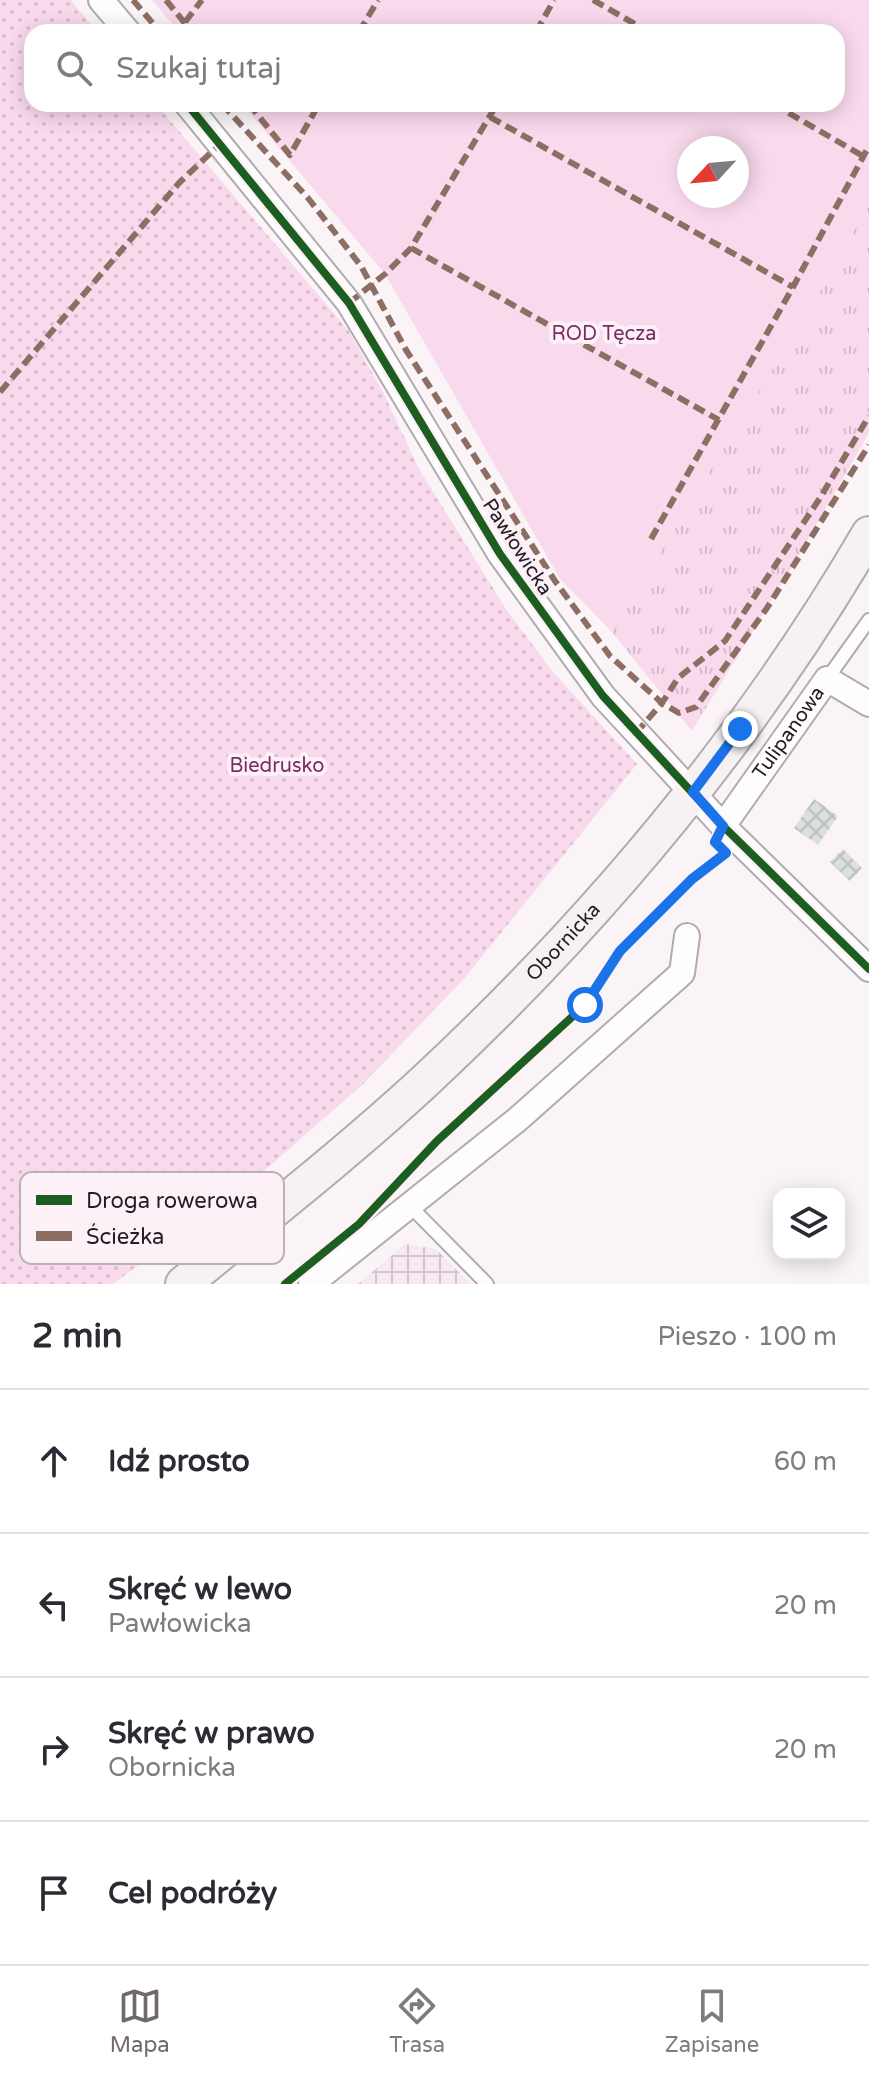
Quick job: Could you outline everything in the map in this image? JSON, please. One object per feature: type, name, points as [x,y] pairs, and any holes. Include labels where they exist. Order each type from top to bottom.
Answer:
[{"type":"main road","name":"Obornicka","points":[[284,1201],[425,1080],[561,945],[616,884],[693,792],[806,636],[869,534]]},
{"type":"main road","name":"Obornicka","points":[[183,1284],[207,1264]]},
{"type":"street","points":[[101,0],[121,24]]},
{"type":"street","name":"Pawłowicka","points":[[194,112],[349,303],[500,554],[603,696],[723,826],[869,969]]},
{"type":"street","name":"Tulipanowa","points":[[723,826],[827,679],[869,704]]},
{"type":"street","points":[[311,1284],[518,1119],[682,973],[687,936]]},
{"type":"lane","points":[[827,679],[869,620]]},
{"type":"lane","points":[[408,1204],[487,1284]]},
{"type":"shaded area","points":[[405,1244],[436,1249],[471,1284],[358,1284]]},
{"type":"green space","name":"Biedrusko","points":[[0,0],[71,0],[90,24],[24,24],[24,112],[163,112],[348,330],[383,392],[419,469],[506,609],[553,672],[637,764],[463,980],[362,1085],[263,1172],[20,1172],[20,1264],[140,1264],[113,1284],[0,1284]]},
{"type":"green space","name":"ROD Tęcza","points":[[152,0],[869,0],[869,204],[812,305],[611,631],[560,579],[385,274],[249,112],[845,112],[845,24],[172,24]]},
{"type":"green space","points":[[869,204],[869,433],[692,731],[611,631],[812,305]]},
{"type":"building","points":[[814,799],[838,816],[818,845],[794,828]]},
{"type":"building","points":[[843,849],[862,868],[850,881],[830,862]]},
{"type":"marked path","points":[[133,0],[153,24]]},
{"type":"marked path","points":[[166,0],[186,24]]},
{"type":"marked path","points":[[185,22],[202,0]]},
{"type":"marked path","points":[[364,24],[378,0]]},
{"type":"marked path","points":[[540,24],[554,0]]},
{"type":"marked path","points":[[593,0],[635,24]]},
{"type":"marked path","points":[[229,112],[308,198],[361,266],[406,350],[555,581],[610,656],[662,703],[679,713],[696,707],[767,608],[869,445]]},
{"type":"marked path","points":[[255,112],[290,155],[314,112]]},
{"type":"marked path","points":[[349,303],[411,248],[492,112]]},
{"type":"marked path","points":[[787,112],[863,156]]},
{"type":"marked path","points":[[490,117],[793,287]]},
{"type":"marked path","points":[[0,392],[179,183],[220,144]]},
{"type":"marked path","points":[[651,539],[869,146]]},
{"type":"marked path","points":[[411,248],[719,420]]},
{"type":"marked path","points":[[636,733],[662,703],[678,678],[725,641],[820,498],[869,416]]},
{"type":"cycle path","points":[[194,112],[349,303],[500,554],[603,696],[723,826],[869,969]]},
{"type":"cycle path","points":[[285,1284],[359,1224],[437,1141],[585,1005],[620,951],[692,879],[726,853],[715,842],[723,826]]},
{"type":"route","points":[[585,1005],[620,951],[692,879],[726,853],[715,842],[723,826],[693,792],[740,729]]}]
